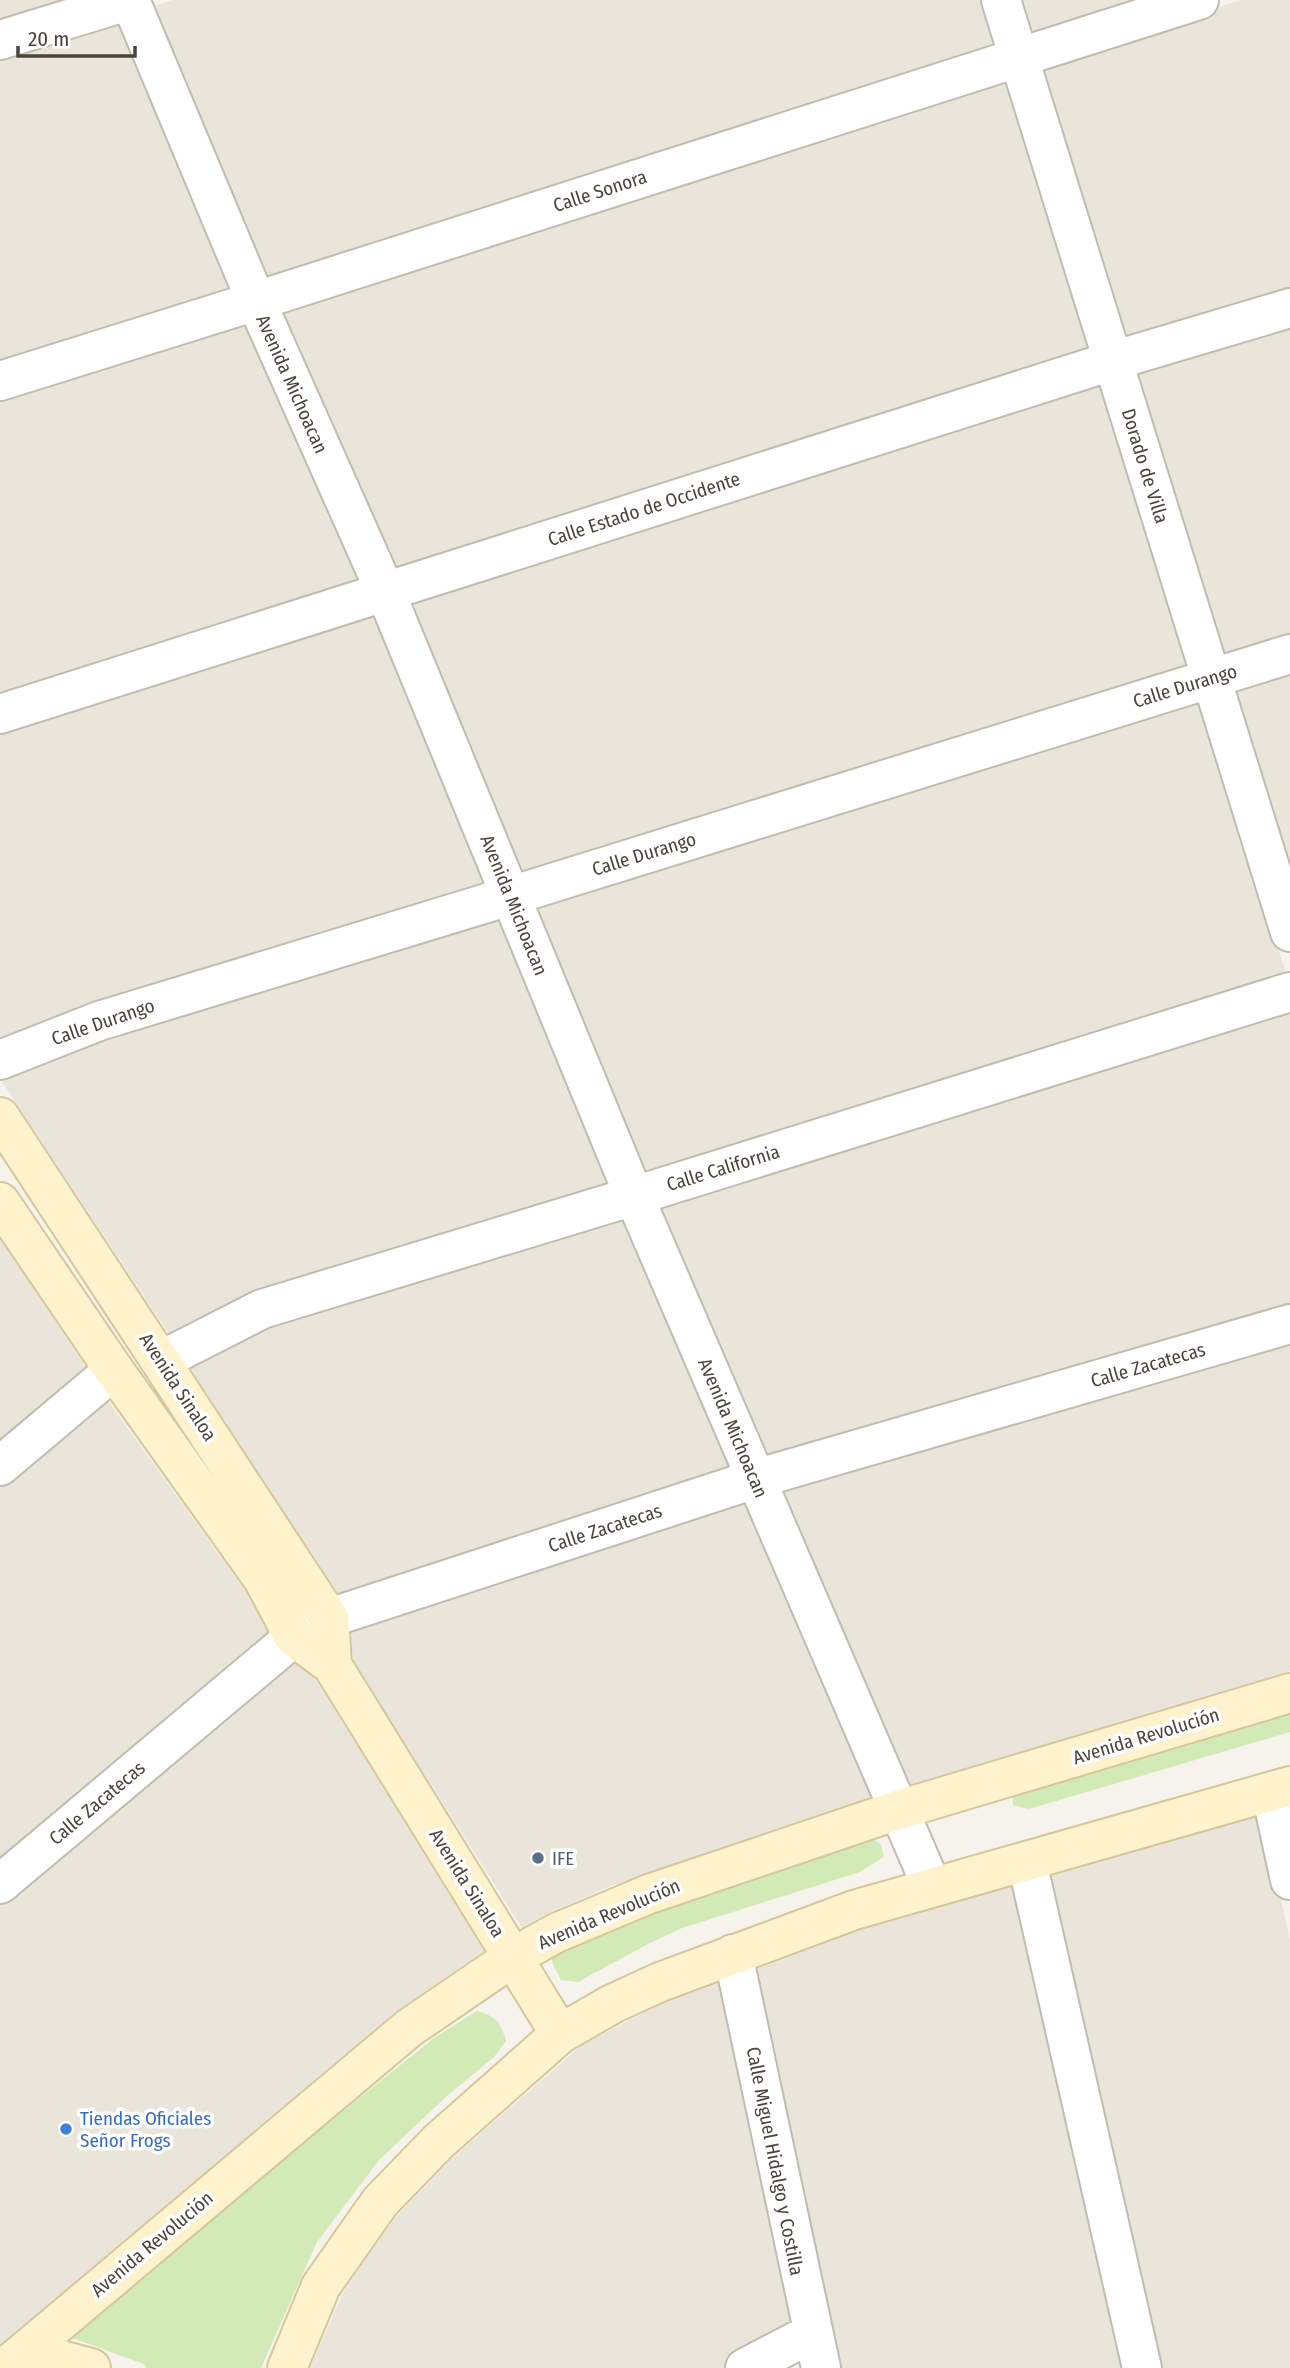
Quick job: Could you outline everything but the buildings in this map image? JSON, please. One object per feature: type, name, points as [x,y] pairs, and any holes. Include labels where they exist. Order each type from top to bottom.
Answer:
[{"type":"street","points":[[0,40],[131,0]]},
{"type":"street","name":"Avenida Michoacan","points":[[131,0],[256,301],[384,591],[634,1196],[932,1887]]},
{"type":"street","name":"Dorado de Villa","points":[[1001,0],[1290,932]]},
{"type":"street","name":"Calle Sonora","points":[[0,381],[1199,0]]},
{"type":"street","name":"Calle Estado de Occidente","points":[[0,714],[1112,361],[1290,308]]},
{"type":"street","name":"Calle Durango","points":[[0,1060],[99,1021],[1290,654]]},
{"type":"street","name":"Calle California","points":[[162,1360],[262,1309],[1290,992]]},
{"type":"street","name":"Avenida Sinaloa","points":[[0,1117],[329,1618],[332,1665]]},
{"type":"street","name":"Avenida Sinaloa","points":[[0,1202],[114,1370],[263,1579],[294,1637],[332,1665],[560,2034]]},
{"type":"street","name":"Calle Zacatecas","points":[[0,1884],[294,1637],[329,1618],[755,1479],[1290,1324]]},
{"type":"street","points":[[0,1466],[114,1370]]},
{"type":"street","name":"Avenida Revolución","points":[[8,2365],[409,2028],[513,1957],[556,1933],[649,1894],[898,1810],[1290,1693]]},
{"type":"street","points":[[287,2368],[321,2286],[380,2202],[438,2141],[560,2034],[611,2004],[660,1982],[854,1910],[1280,1789],[1290,1880]]},
{"type":"street","points":[[1027,1862],[1142,2368]]},
{"type":"street","name":"Calle Miguel Hidalgo y Costilla","points":[[733,1954],[816,2357]]},
{"type":"street","points":[[8,2365],[50,2357],[92,2368]]},
{"type":"street","points":[[745,2368],[816,2357]]},
{"type":"shaded area","points":[[0,0],[83,0],[0,25]]},
{"type":"shaded area","points":[[173,0],[987,0],[1001,48],[262,284],[148,8]]},
{"type":"shaded area","points":[[1015,0],[1151,0],[1027,39]]},
{"type":"shaded area","points":[[1241,0],[1290,0],[1290,295],[1120,345],[1034,65]]},
{"type":"shaded area","points":[[123,16],[237,292],[0,366],[0,53]]},
{"type":"shaded area","points":[[1010,72],[1095,353],[392,575],[274,308]]},
{"type":"shaded area","points":[[246,318],[366,582],[0,701],[0,394]]},
{"type":"shaded area","points":[[1290,321],[1290,640],[1218,662],[1126,370]]},
{"type":"shaded area","points":[[1103,378],[1192,671],[518,878],[402,599]]},
{"type":"shaded area","points":[[377,607],[490,888],[0,1045],[0,727]]},
{"type":"shaded area","points":[[1290,667],[1290,888],[1226,686]]},
{"type":"shaded area","points":[[1200,694],[1288,980],[641,1177],[528,904]]},
{"type":"shaded area","points":[[502,911],[614,1188],[173,1340],[0,1079],[0,1074],[101,1033]]},
{"type":"shaded area","points":[[1290,1006],[1290,1311],[762,1460],[652,1204]]},
{"type":"shaded area","points":[[624,1213],[737,1472],[342,1599],[186,1362],[262,1322]]},
{"type":"shaded area","points":[[0,1239],[90,1373],[0,1449]]},
{"type":"shaded area","points":[[1290,1337],[1290,1671],[902,1787],[771,1488]]},
{"type":"shaded area","points":[[104,1395],[245,1591],[272,1640],[0,1868],[0,1484]]},
{"type":"shaded area","points":[[748,1495],[877,1796],[608,1887],[540,1917],[522,1928],[353,1661],[350,1624]]},
{"type":"shaded area","points":[[289,1658],[316,1679],[484,1951],[395,2012],[0,2345],[0,1901]]},
{"type":"shaded area","points":[[1263,1815],[1290,1941],[1290,2368],[1156,2368],[1041,1876]]},
{"type":"shaded area","points":[[1015,1883],[1127,2368],[831,2368],[750,1970],[856,1931]]},
{"type":"shaded area","points":[[725,1978],[795,2325],[741,2355],[724,2368],[310,2368],[342,2295],[366,2258],[395,2218],[450,2160],[583,2044],[677,1996]]},
{"type":"green space","points":[[1290,1708],[1290,1732],[1029,1809],[1013,1805],[1012,1793]]},
{"type":"green space","points":[[873,1839],[881,1845],[884,1857],[860,1872],[682,1928],[578,1982],[561,1980],[554,1967],[551,1956],[633,1911],[851,1843]]},
{"type":"green space","points":[[477,2011],[496,2021],[506,2041],[494,2057],[448,2095],[379,2160],[317,2242],[261,2368],[146,2368],[144,2364],[64,2335],[434,2038]]},
{"type":"place","name":"IFE","points":[[538,1858]]},
{"type":"place","name":"Tiendas Oficiales Señor Frogs","points":[[66,2129]]}]
